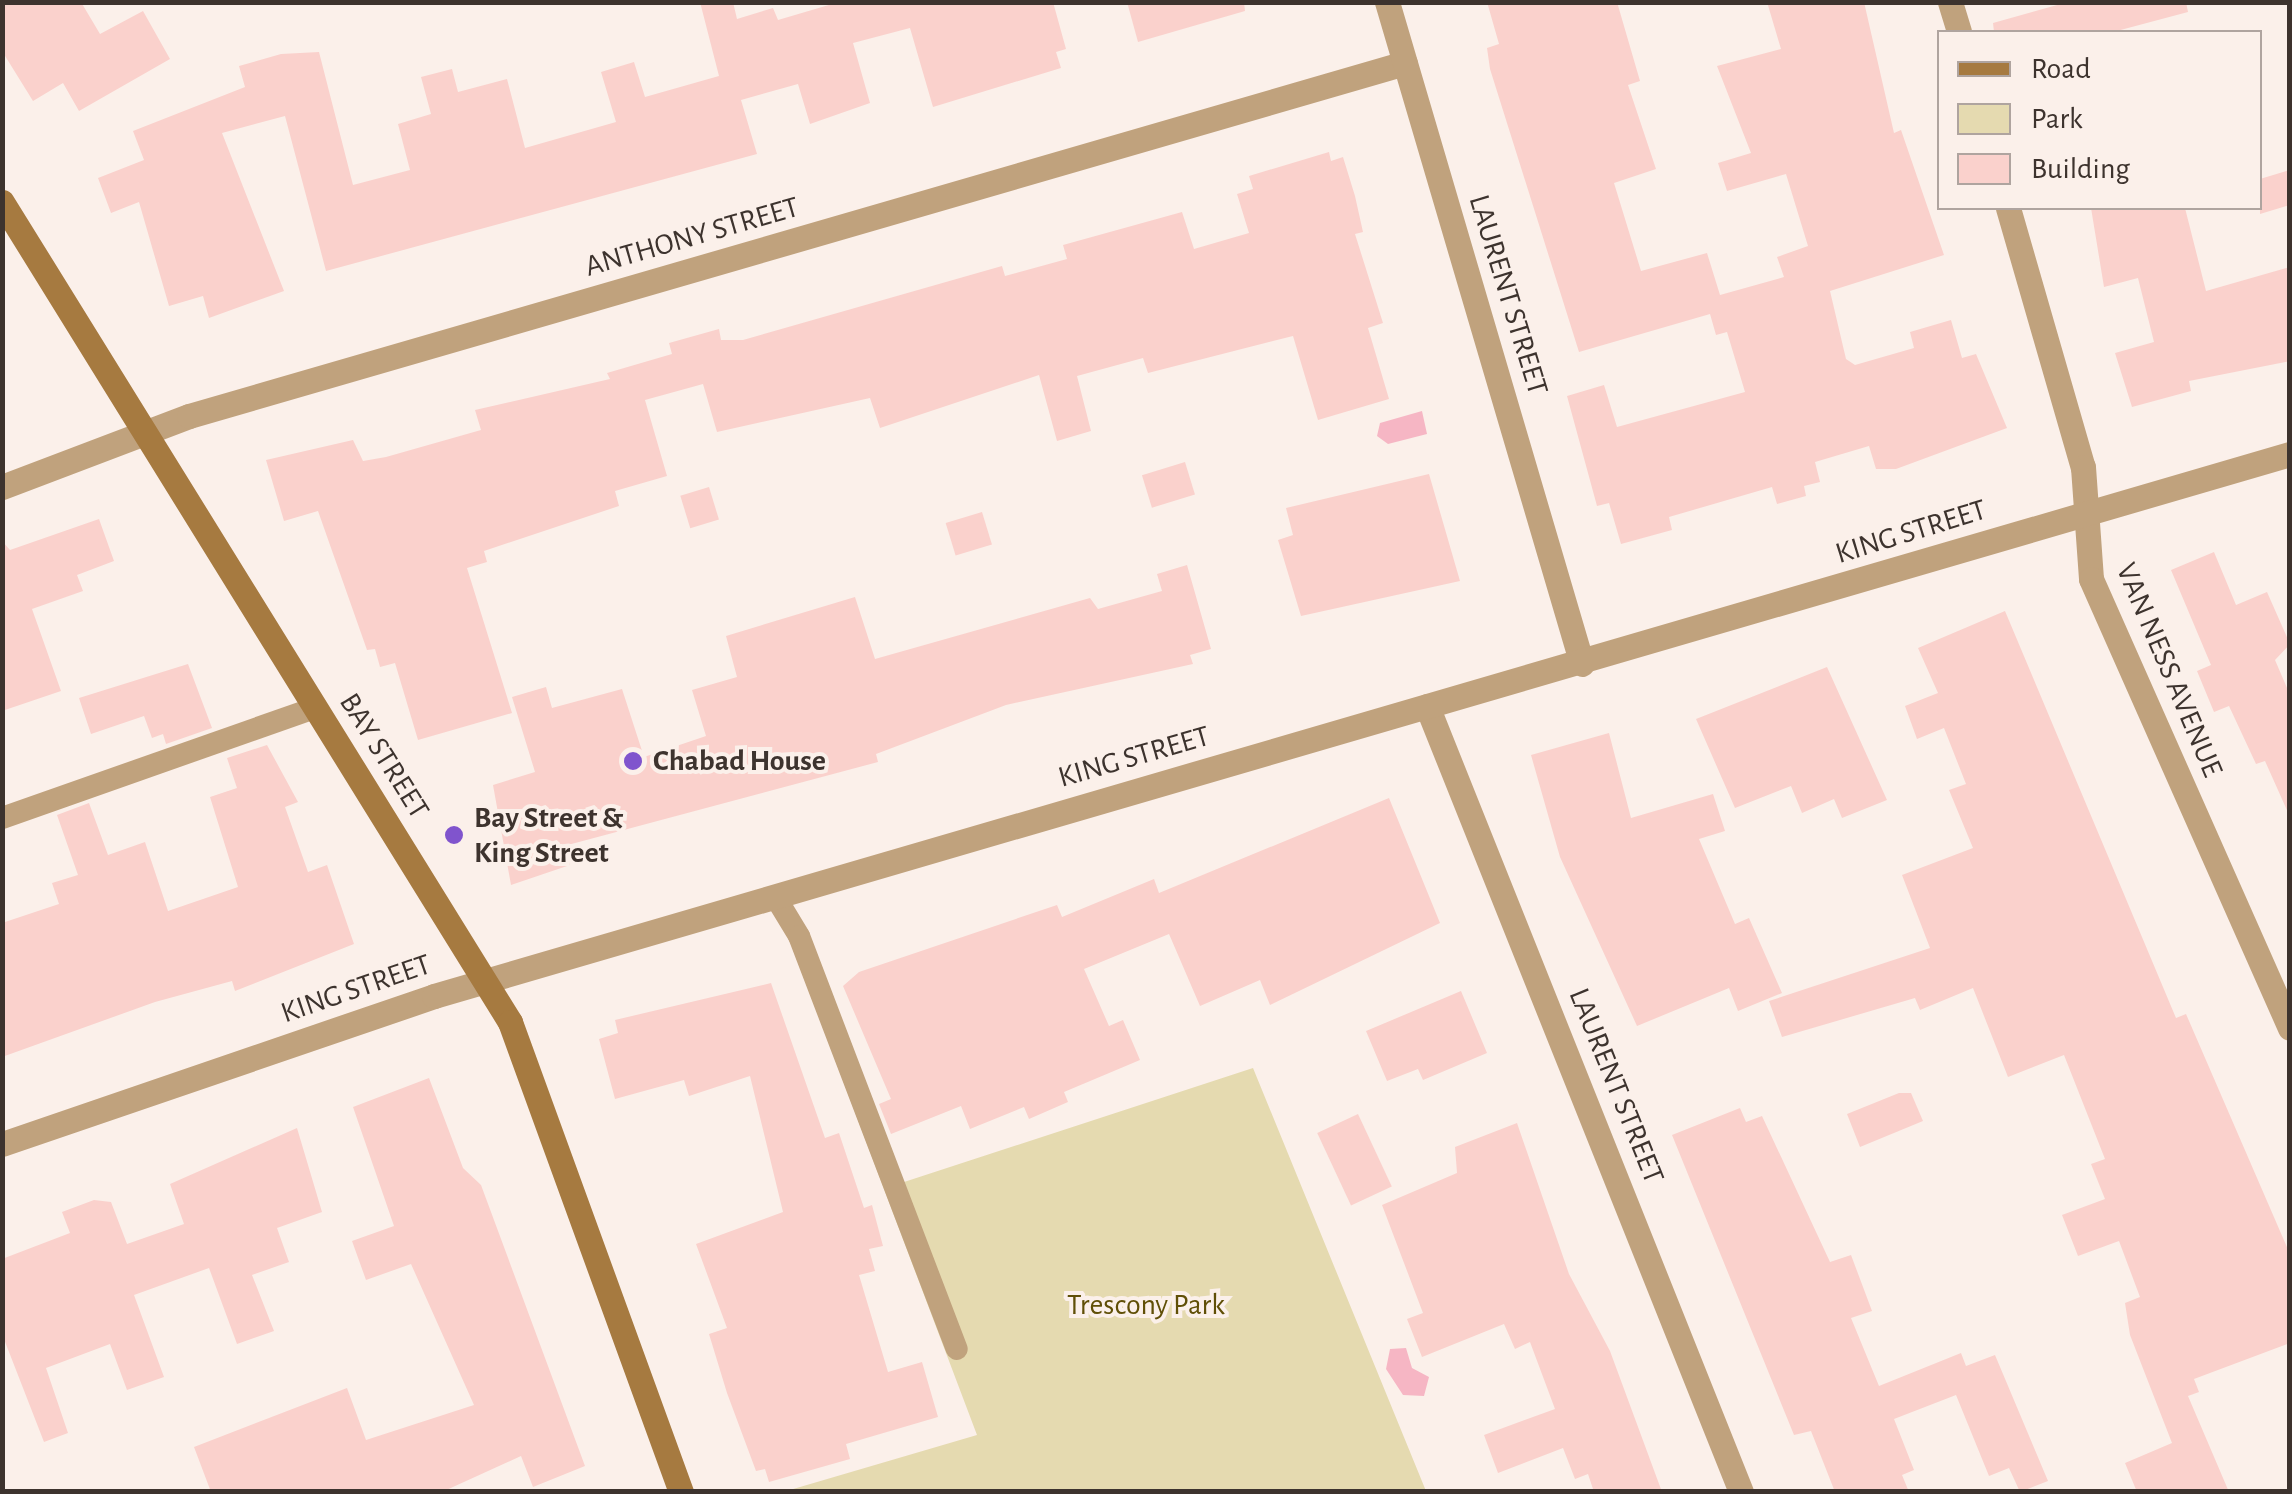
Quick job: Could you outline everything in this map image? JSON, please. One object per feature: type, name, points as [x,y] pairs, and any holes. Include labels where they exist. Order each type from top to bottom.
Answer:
[{"type":"main road","name":"BAY STREET","points":[[2,202],[510,1022],[681,1492]]},
{"type":"street","name":"LAURENT STREET","points":[[1387,2],[1582,664]]},
{"type":"street","points":[[1950,2],[1958,30]]},
{"type":"street","name":"ANTHONY STREET","points":[[2,487],[148,432],[1405,64]]},
{"type":"street","name":"VAN NESS AVENUE","points":[[2009,210],[2083,467],[2091,579],[2290,1028]]},
{"type":"street","name":"KING STREET","points":[[2,1144],[486,981],[1582,664],[2290,454]]},
{"type":"street","name":"LAURENT STREET","points":[[1427,706],[1741,1492]]},
{"type":"lane","points":[[2,818],[314,708]]},
{"type":"lane","points":[[776,898],[799,936],[957,1349]]},
{"type":"green space","name":"Trescony Park","points":[[794,951],[901,1183],[1253,1068],[1426,1491],[783,1492],[977,1435]]},
{"type":"shaded area","points":[[1422,411],[1427,434],[1388,444],[1377,436],[1380,423]]},
{"type":"shaded area","points":[[1406,1348],[1412,1368],[1429,1377],[1424,1396],[1403,1395],[1386,1369],[1390,1349]]},
{"type":"building","points":[[2,2],[81,2],[100,34],[143,11],[170,59],[79,111],[63,83],[33,101],[2,51]]},
{"type":"building","points":[[700,2],[733,2],[737,19],[773,8],[778,20],[839,2],[1053,2],[1066,49],[1056,52],[1061,68],[933,107],[910,28],[853,43],[870,103],[810,124],[798,84],[741,100],[757,154],[326,271],[285,116],[222,133],[284,291],[209,318],[203,296],[169,306],[139,202],[111,213],[98,178],[144,160],[133,131],[245,87],[239,66],[281,54],[319,52],[353,185],[410,170],[398,124],[431,114],[421,77],[452,69],[458,92],[507,79],[525,148],[616,122],[601,72],[634,62],[645,97],[719,76]]},
{"type":"building","points":[[1127,2],[1244,2],[1245,11],[1138,42]]},
{"type":"building","points":[[1487,2],[1617,2],[1640,81],[1628,85],[1656,169],[1614,183],[1641,271],[1707,253],[1720,295],[1784,277],[1777,257],[1808,246],[1786,174],[1727,191],[1718,163],[1751,153],[1717,66],[1781,49],[1767,2],[1864,2],[1894,133],[1901,130],[1944,255],[1830,291],[1846,359],[1855,365],[1914,348],[1910,332],[1951,320],[1962,358],[1976,354],[2007,428],[1896,469],[1876,469],[1869,446],[1815,462],[1820,482],[1804,486],[1806,496],[1777,504],[1772,487],[1669,517],[1672,530],[1621,544],[1609,503],[1597,506],[1567,396],[1604,385],[1617,427],[1745,392],[1727,332],[1716,335],[1710,314],[1579,352],[1490,69],[1487,48],[1499,44]]},
{"type":"building","points":[[2068,2],[2186,2],[2188,12],[2120,30],[1994,30],[1993,23]]},
{"type":"building","points":[[1329,152],[1331,161],[1343,157],[1355,196],[1363,232],[1355,234],[1383,323],[1368,328],[1389,399],[1318,420],[1293,336],[1148,373],[1143,358],[1077,376],[1091,431],[1057,441],[1039,375],[880,428],[870,398],[717,432],[703,384],[645,400],[667,476],[615,491],[619,506],[484,551],[487,562],[467,568],[512,713],[418,740],[395,663],[380,667],[375,649],[367,650],[318,511],[284,521],[266,460],[353,440],[363,461],[386,457],[481,430],[475,410],[610,379],[607,373],[672,354],[669,343],[719,329],[721,340],[743,340],[1002,266],[1005,276],[1067,259],[1063,245],[1182,212],[1194,249],[1249,233],[1237,194],[1253,189],[1249,176]]},
{"type":"building","points":[[2290,170],[2290,205],[2260,214],[2262,178]]},
{"type":"building","points":[[2091,210],[2186,210],[2206,291],[2290,267],[2290,361],[2189,381],[2191,391],[2132,407],[2115,353],[2154,342],[2138,278],[2104,287]]},
{"type":"building","points":[[1185,462],[1195,495],[1152,508],[1142,475]]},
{"type":"building","points":[[1429,474],[1460,581],[1301,616],[1278,540],[1293,535],[1286,508]]},
{"type":"building","points":[[709,487],[719,520],[690,528],[680,496]]},
{"type":"building","points":[[982,512],[992,545],[956,556],[946,523]]},
{"type":"building","points":[[99,519],[114,561],[77,575],[83,591],[32,609],[61,691],[2,711],[2,541],[10,550]]},
{"type":"building","points":[[2214,552],[2236,605],[2267,592],[2290,644],[2275,660],[2290,695],[2290,817],[2265,761],[2256,764],[2229,706],[2214,712],[2197,671],[2211,665],[2171,570]]},
{"type":"building","points":[[1187,565],[1211,649],[1190,655],[1193,664],[1006,705],[876,754],[878,762],[564,846],[570,865],[511,885],[493,785],[535,772],[512,697],[546,687],[552,708],[622,689],[644,757],[706,736],[692,690],[737,677],[726,636],[855,597],[875,659],[1090,598],[1098,609],[1162,591],[1157,574]]},
{"type":"building","points":[[2005,611],[2176,1018],[2186,1014],[2290,1254],[2290,1343],[2194,1379],[2199,1392],[2188,1396],[2229,1492],[2137,1492],[2125,1463],[2172,1443],[2130,1335],[2125,1303],[2140,1297],[2119,1241],[2078,1256],[2062,1215],[2105,1199],[2091,1164],[2105,1159],[2064,1055],[2008,1077],[1973,988],[1920,1010],[1915,998],[1782,1037],[1769,1001],[1930,948],[1902,875],[1973,848],[1949,790],[1966,784],[1944,728],[1917,739],[1905,706],[1938,693],[1918,648]]},
{"type":"building","points":[[188,664],[212,728],[166,744],[163,734],[152,738],[144,716],[91,734],[79,698]]},
{"type":"building","points":[[1827,667],[1887,800],[1842,818],[1834,799],[1802,813],[1791,786],[1735,808],[1696,719]]},
{"type":"building","points":[[1609,733],[1631,818],[1713,794],[1725,831],[1699,839],[1735,924],[1749,918],[1782,993],[1738,1011],[1729,988],[1637,1026],[1560,857],[1531,755]]},
{"type":"building","points":[[267,745],[298,802],[285,807],[308,872],[327,865],[354,944],[235,991],[232,981],[155,1002],[2,1057],[2,923],[59,904],[52,883],[78,875],[57,815],[89,803],[108,855],[145,842],[168,911],[238,887],[210,797],[237,788],[227,758]]},
{"type":"building","points":[[1389,798],[1440,923],[1270,1005],[1260,980],[1200,1006],[1169,934],[1084,969],[1109,1026],[1123,1020],[1140,1060],[1064,1092],[1068,1102],[1029,1119],[1024,1107],[970,1129],[961,1106],[891,1134],[879,1104],[891,1099],[843,986],[859,972],[1057,905],[1062,917],[1154,879],[1159,893]]},
{"type":"building","points":[[771,983],[825,1138],[839,1133],[864,1208],[872,1205],[883,1246],[869,1249],[875,1271],[859,1275],[888,1372],[922,1362],[938,1417],[846,1444],[850,1459],[769,1482],[765,1469],[756,1471],[727,1393],[709,1334],[727,1328],[696,1244],[783,1212],[750,1076],[689,1096],[684,1080],[615,1099],[599,1039],[618,1033],[615,1020]]},
{"type":"building","points":[[1461,991],[1487,1053],[1423,1080],[1418,1069],[1387,1081],[1366,1031]]},
{"type":"building","points":[[429,1078],[463,1168],[481,1185],[585,1466],[533,1487],[521,1456],[442,1492],[211,1492],[194,1447],[347,1388],[366,1440],[474,1405],[411,1264],[366,1280],[352,1241],[394,1226],[353,1107]]},
{"type":"building","points":[[1899,1093],[1911,1093],[1923,1121],[1860,1147],[1847,1114]]},
{"type":"building","points":[[1740,1108],[1746,1122],[1762,1116],[1830,1262],[1851,1255],[1872,1311],[1851,1318],[1879,1386],[1961,1353],[1966,1366],[1995,1355],[2048,1481],[2020,1492],[2009,1468],[1989,1476],[1956,1395],[1894,1419],[1914,1470],[1902,1475],[1909,1492],[1835,1492],[1811,1431],[1794,1435],[1672,1135]]},
{"type":"building","points":[[1358,1114],[1392,1187],[1351,1206],[1317,1133]]},
{"type":"building","points":[[1517,1123],[1569,1274],[1610,1351],[1662,1492],[1594,1492],[1588,1474],[1575,1479],[1563,1448],[1498,1473],[1484,1435],[1555,1409],[1530,1342],[1515,1349],[1504,1324],[1422,1357],[1407,1319],[1423,1313],[1382,1205],[1457,1173],[1455,1147]]},
{"type":"building","points":[[297,1128],[322,1212],[277,1228],[289,1262],[252,1275],[274,1331],[237,1344],[209,1268],[134,1295],[164,1377],[127,1390],[110,1344],[46,1368],[68,1433],[44,1442],[2,1334],[2,1259],[70,1233],[62,1212],[94,1200],[111,1202],[127,1244],[184,1224],[170,1184]]},
{"type":"place","name":"Chabad House","points":[[633,761]]},
{"type":"place","name":"Bay Street & King Street","points":[[454,835]]}]
